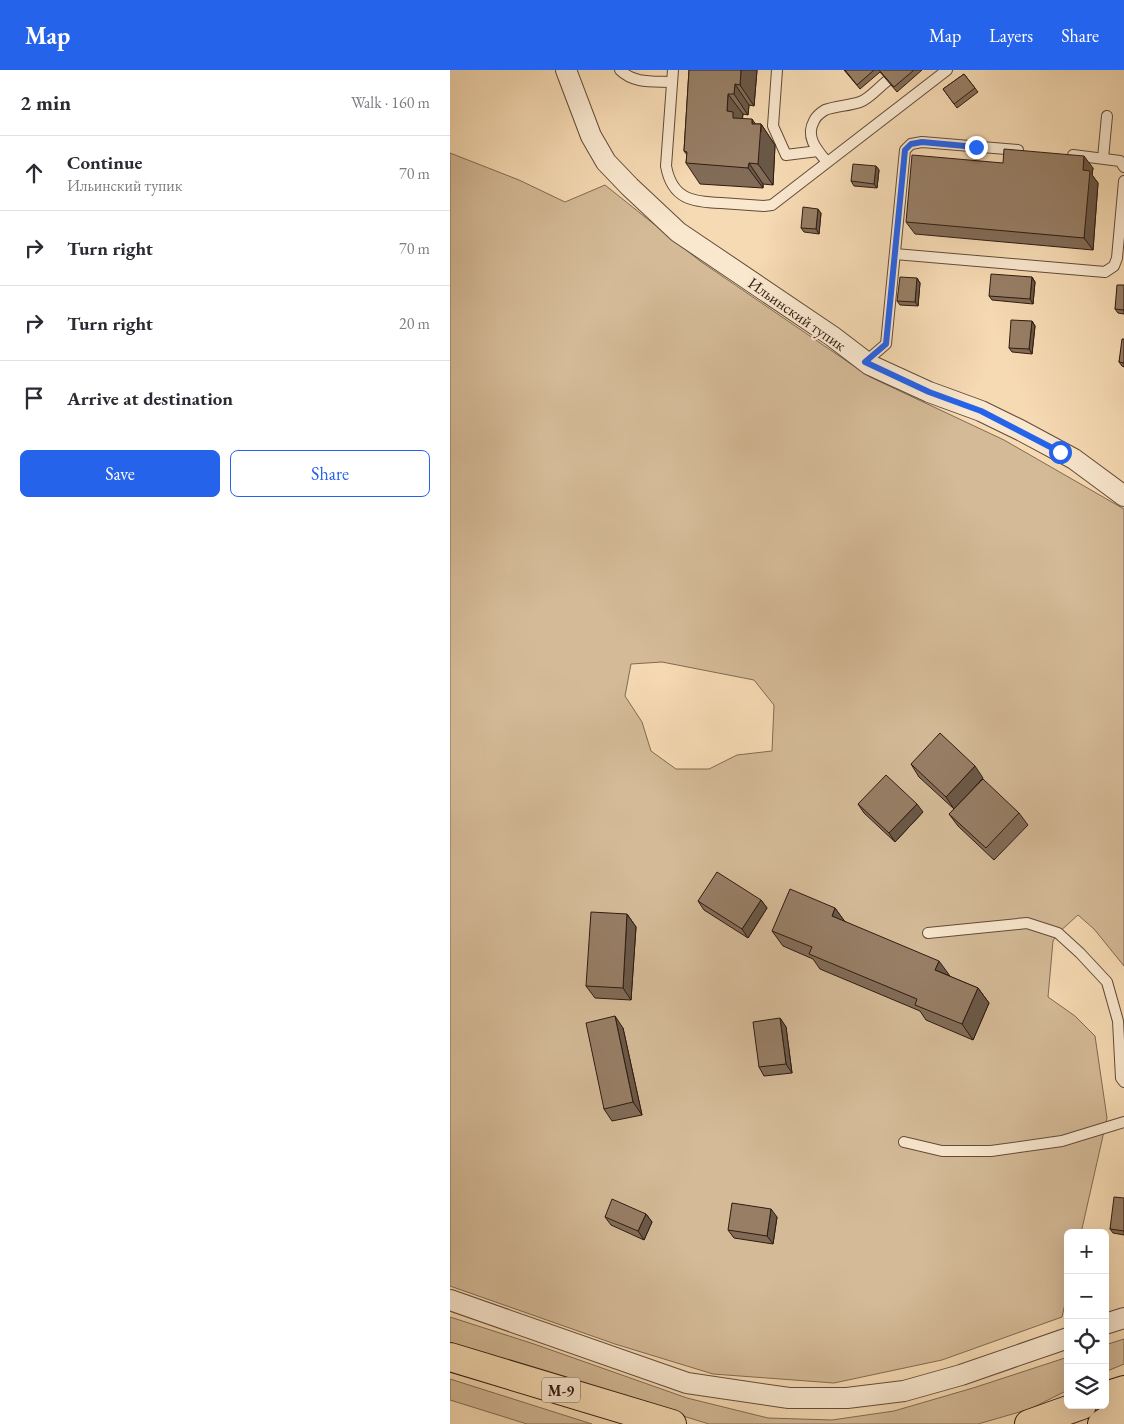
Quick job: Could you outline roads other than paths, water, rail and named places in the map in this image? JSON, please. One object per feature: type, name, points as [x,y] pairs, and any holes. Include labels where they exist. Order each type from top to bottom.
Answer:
[{"type":"main road","name":"М-9","points":[[450,1357],[672,1424]]},
{"type":"main road","points":[[1109,1395],[1124,1390]]},
{"type":"main road","points":[[1029,1424],[1071,1409]]},
{"type":"main road","points":[[1102,1424],[1124,1410]]},
{"type":"street","name":"Ильинский тупик","points":[[566,70],[591,136],[606,162],[678,232],[832,336],[865,362],[929,392],[981,411],[1020,430],[1074,459],[1124,496]]},
{"type":"street","points":[[450,1300],[687,1383],[790,1398],[847,1398],[904,1391],[961,1375],[1064,1339]]},
{"type":"street","points":[[1109,1323],[1124,1318]]},
{"type":"lane","points":[[620,70],[632,78],[640,80],[672,82]]},
{"type":"lane","points":[[673,70],[666,166],[673,185],[687,199],[696,202],[764,206],[772,205],[947,70]]},
{"type":"lane","points":[[777,70],[773,126],[786,155],[818,151]]},
{"type":"lane","points":[[827,162],[813,145],[810,130],[812,123],[821,112],[862,102],[888,81]]},
{"type":"lane","points":[[1103,158],[1107,116]]},
{"type":"lane","points":[[865,362],[886,344],[905,150],[911,144],[922,142],[1027,151]]},
{"type":"lane","points":[[1065,154],[1120,161],[1124,167]]},
{"type":"lane","points":[[894,254],[1105,272],[1114,266],[1117,258],[1124,181]]},
{"type":"lane","points":[[928,933],[1027,923],[1058,933],[1108,982],[1118,1021],[1121,1078],[1124,1082]]},
{"type":"lane","points":[[904,1142],[942,1151],[991,1151],[1062,1141],[1124,1122]]}]
